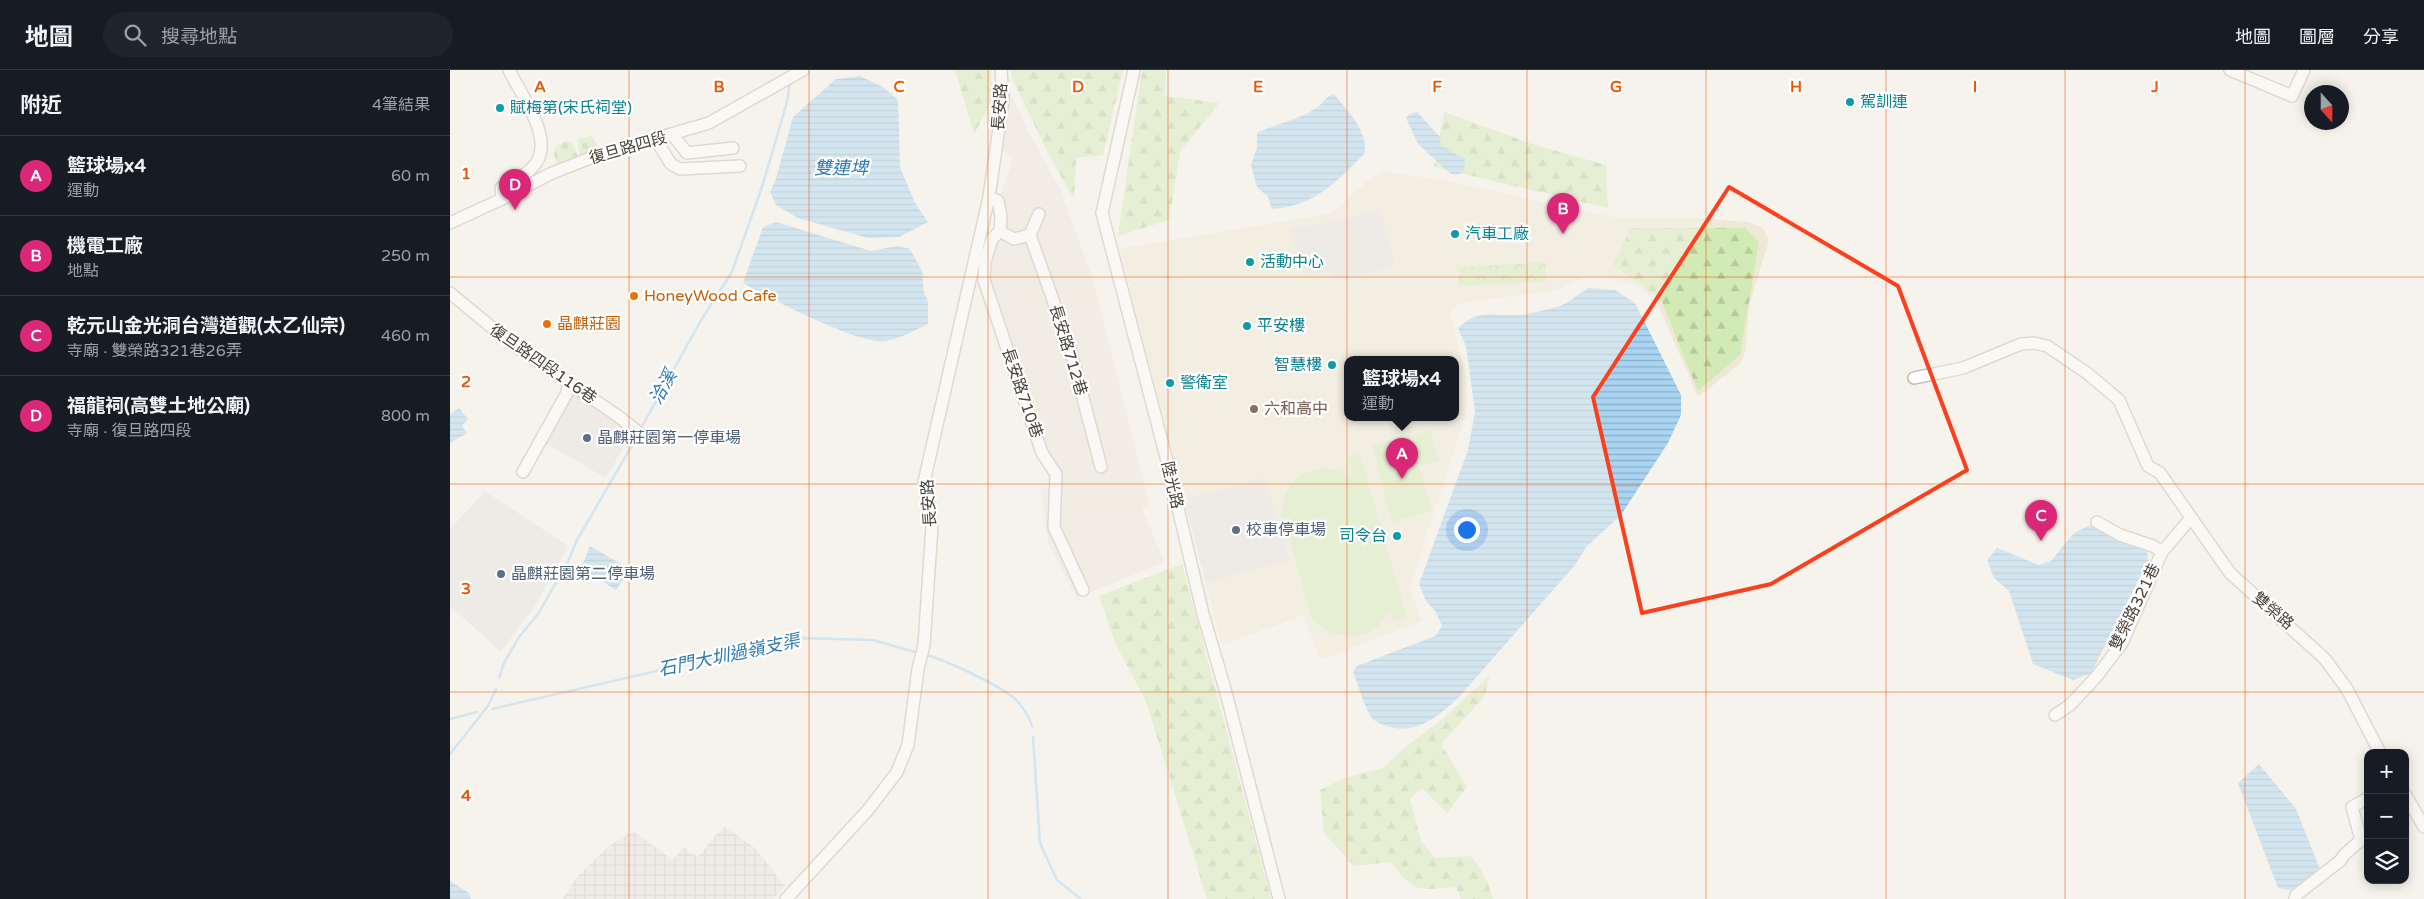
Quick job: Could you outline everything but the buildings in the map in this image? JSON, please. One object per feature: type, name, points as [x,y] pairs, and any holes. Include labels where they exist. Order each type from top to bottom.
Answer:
[{"type":"street","points":[[502,199],[501,188],[530,170],[539,159],[543,147],[541,132],[510,70]]},
{"type":"street","name":"長安路","points":[[786,899],[868,810],[897,772],[908,745],[919,665],[924,645],[932,526],[924,482],[989,197],[1003,100],[1001,70]]},
{"type":"street","name":"陸光路","points":[[1134,70],[1102,213],[1201,604],[1279,899]]},
{"type":"street","points":[[2230,70],[2292,96],[2304,70]]},
{"type":"street","name":"復旦路四段","points":[[450,222],[502,199],[552,173],[593,156],[656,140],[709,123],[797,73]]},
{"type":"street","points":[[672,134],[687,153],[734,148]]},
{"type":"street","points":[[656,140],[671,164],[680,169],[740,166]]},
{"type":"street","points":[[989,197],[998,201],[1002,216],[1000,231],[1014,239],[1030,235],[1039,214]]},
{"type":"street","name":"長安路710巷","points":[[1000,231],[992,239],[985,262],[984,280],[1042,453],[1056,474],[1054,527],[1083,590]]},
{"type":"street","name":"長安路712巷","points":[[1030,235],[1070,348],[1101,467]]},
{"type":"street","name":"復旦路四段116巷","points":[[450,293],[512,344],[568,384],[618,416],[638,432]]},
{"type":"street","name":"雙榮路","points":[[1914,378],[1963,368],[2021,344],[2034,343],[2047,346],[2087,373],[2119,400],[2148,466],[2160,473],[2230,574],[2326,659],[2347,689],[2378,749]]},
{"type":"street","points":[[523,472],[567,393],[568,384]]},
{"type":"street","name":"雙榮路321巷","points":[[2055,715],[2070,705],[2097,676],[2122,643],[2162,552],[2191,518]]},
{"type":"street","points":[[2097,522],[2120,535],[2153,546],[2162,552]]},
{"type":"street","points":[[2295,899],[2296,895],[2340,861],[2361,840],[2352,807],[2364,800]]},
{"type":"street","points":[[2409,801],[2424,827]]},
{"type":"highlighted area","points":[[1729,187],[1898,286],[1967,470],[1771,584],[1642,613],[1593,397]]},
{"type":"shaded area","points":[[1007,85],[1028,131],[1061,191],[1094,283],[1150,507],[1142,508],[1164,562],[1077,598],[1048,543],[1041,490],[1049,486],[1050,471],[1043,468],[978,286],[983,252],[994,229],[995,213],[1013,159],[1000,149]]},
{"type":"shaded area","name":"六和高中","points":[[1383,171],[1452,182],[1617,218],[1680,217],[1749,222],[1763,228],[1769,240],[1749,306],[1746,349],[1741,363],[1698,397],[1657,302],[1637,286],[1608,277],[1584,277],[1558,290],[1460,303],[1450,312],[1467,381],[1466,415],[1409,587],[1422,621],[1320,660],[1304,615],[1222,645],[1120,249],[1332,213],[1365,183]]},
{"type":"shaded area","points":[[1380,209],[1394,261],[1392,267],[1341,281],[1334,279],[1332,270],[1304,277],[1290,228],[1337,221]]},
{"type":"shaded area","name":"晶麒莊園第一停車場","points":[[572,392],[632,433],[606,478],[543,442]]},
{"type":"shaded area","name":"校車停車場","points":[[1264,478],[1290,560],[1206,583],[1184,500]]},
{"type":"shaded area","name":"晶麒莊園第二停車場","points":[[485,491],[568,546],[537,603],[501,652],[450,606],[450,529]]},
{"type":"shaded area","points":[[724,826],[755,848],[785,886],[773,899],[563,899],[576,878],[609,846],[633,831],[673,860],[683,847],[698,857]]},
{"type":"green space","points":[[955,70],[991,70],[993,99],[974,134]]},
{"type":"green space","points":[[1011,70],[1123,70],[1103,155],[1076,158],[1074,199],[1048,153],[1012,78]]},
{"type":"green space","points":[[1142,70],[1166,70],[1165,96],[1219,103],[1180,152],[1169,220],[1118,236]]},
{"type":"green space","points":[[1444,112],[1532,144],[1606,165],[1608,208],[1434,167]]},
{"type":"green space","points":[[591,136],[599,150],[579,156],[578,139]]},
{"type":"green space","points":[[567,141],[573,144],[578,156],[557,164],[554,154],[556,146]]},
{"type":"green space","points":[[1631,228],[1745,228],[1759,242],[1740,355],[1698,391],[1661,300],[1613,265]]},
{"type":"green space","points":[[1546,262],[1546,282],[1459,286],[1459,267]]},
{"type":"green space","points":[[1431,430],[1438,461],[1421,466],[1413,435]]},
{"type":"green space","points":[[1410,435],[1432,511],[1392,522],[1372,446]]},
{"type":"green space","points":[[1360,454],[1407,618],[1393,622],[1390,611],[1374,629],[1365,633],[1346,636],[1328,631],[1313,619],[1282,513],[1284,499],[1289,488],[1297,479],[1317,469],[1341,471],[1353,477],[1349,458]]},
{"type":"green space","points":[[1182,564],[1271,899],[1207,899],[1146,701],[1116,645],[1099,596]]},
{"type":"green space","points":[[1490,675],[1484,697],[1441,744],[1467,787],[1447,813],[1422,788],[1410,799],[1421,841],[1435,858],[1470,856],[1484,876],[1493,899],[1461,899],[1456,887],[1418,888],[1406,880],[1391,862],[1354,866],[1324,833],[1320,790],[1344,778],[1383,768],[1403,749],[1445,717]]},
{"type":"water","name":"雙連埤","points":[[860,76],[883,87],[898,100],[900,167],[915,203],[928,222],[899,237],[868,238],[798,218],[776,205],[770,192],[776,179],[793,117],[836,79]]},
{"type":"water","points":[[1334,94],[1356,121],[1363,136],[1365,153],[1335,182],[1313,197],[1301,203],[1272,209],[1268,197],[1257,187],[1251,165],[1257,148],[1257,133],[1305,115],[1319,106],[1327,97]]},
{"type":"water","points":[[1417,112],[1440,137],[1441,146],[1465,159],[1464,171],[1459,174],[1451,174],[1418,144],[1406,118],[1410,114]]},
{"type":"water","points":[[776,222],[871,251],[897,246],[910,249],[922,271],[924,293],[928,301],[928,324],[896,338],[885,341],[873,341],[836,329],[743,283],[763,227]]},
{"type":"water","points":[[1589,288],[1615,290],[1635,303],[1681,395],[1681,415],[1668,443],[1621,515],[1586,547],[1575,565],[1458,698],[1435,717],[1419,726],[1400,729],[1378,723],[1369,714],[1353,672],[1357,666],[1435,636],[1442,626],[1436,612],[1426,601],[1419,584],[1468,450],[1475,412],[1466,346],[1458,328],[1465,322],[1478,316],[1524,314],[1558,307]]},
{"type":"water","points":[[459,408],[468,419],[462,426],[467,433],[450,443],[450,414]]},
{"type":"water","points":[[2090,525],[2147,551],[2148,561],[2091,673],[2073,680],[2033,664],[2009,591],[1994,578],[1987,560],[1997,548],[2039,565],[2051,561],[2073,534]]},
{"type":"water","points":[[590,546],[628,568],[629,571],[616,590],[581,568]]},
{"type":"water","points":[[2259,764],[2296,809],[2320,869],[2293,891],[2278,888],[2238,783]]},
{"type":"water","points":[[450,881],[469,893],[471,899],[450,899]]},
{"type":"waterway","name":"洽溪","points":[[640,430],[700,322],[732,272],[763,184],[787,102],[790,81]]},
{"type":"waterway","name":"洽溪","points":[[499,678],[504,663],[519,637],[538,614],[567,564],[577,540],[638,435]]},
{"type":"waterway","name":"石門大圳過嶺支渠","points":[[492,709],[800,638],[873,640],[918,653]]},
{"type":"waterway","name":"石門大圳過嶺支渠","points":[[926,655],[958,667],[1005,691],[1022,706],[1032,726]]},
{"type":"waterway","name":"洽溪","points":[[450,754],[488,706],[496,689]]},
{"type":"waterway","name":"石門大圳過嶺支渠","points":[[450,719],[477,712]]},
{"type":"waterway","name":"石門大圳過嶺支渠","points":[[1033,737],[1040,843],[1057,880],[1081,899]]},
{"type":"place","name":"駕訓連","points":[[1850,102]]},
{"type":"place","name":"賦梅第(宋氏祠堂)","points":[[500,108]]},
{"type":"place","name":"福龍祠(高雙土地公廟)","points":[[515,210]]},
{"type":"place","name":"汽車工廠","points":[[1455,234]]},
{"type":"place","name":"機電工廠","points":[[1563,234]]},
{"type":"place","name":"活動中心","points":[[1250,262]]},
{"type":"place","name":"HoneyWood Cafe","points":[[634,296]]},
{"type":"place","name":"晶麒莊園","points":[[547,324]]},
{"type":"place","name":"平安樓","points":[[1247,326]]},
{"type":"place","name":"智慧樓","points":[[1332,365]]},
{"type":"place","name":"警衛室","points":[[1170,383]]},
{"type":"place","name":"六和高中","points":[[1254,409]]},
{"type":"place","name":"晶麒莊園第一停車場","points":[[587,438]]},
{"type":"place","name":"籃球場x4","points":[[1402,479]]},
{"type":"place","name":"校車停車場","points":[[1236,530]]},
{"type":"place","name":"司令台","points":[[1397,536]]},
{"type":"place","name":"乾元山金光洞台灣道觀(太乙仙宗)","points":[[2041,541]]},
{"type":"place","name":"晶麒莊園第二停車場","points":[[501,574]]}]
